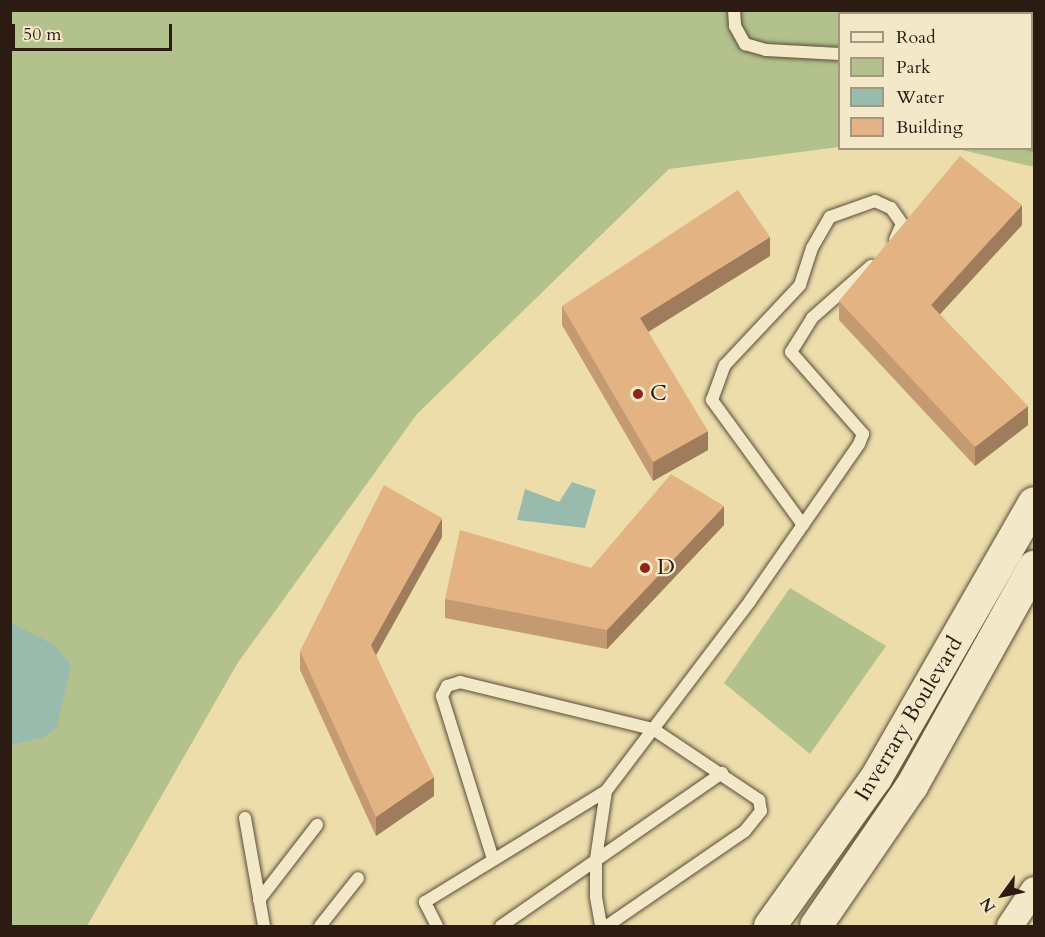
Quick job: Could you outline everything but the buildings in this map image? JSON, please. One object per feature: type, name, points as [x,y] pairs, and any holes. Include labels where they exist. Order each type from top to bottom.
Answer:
[{"type":"street","name":"Inverrary Boulevard","points":[[770,927],[876,778],[1035,502]]},
{"type":"street","name":"Inverrary Boulevard","points":[[816,927],[912,786],[1035,567]]},
{"type":"street","points":[[1010,927],[1035,890]]},
{"type":"lane","points":[[734,10],[735,26],[745,44],[766,50],[838,54]]},
{"type":"lane","points":[[438,927],[426,902],[606,791],[803,525],[863,434],[791,352],[812,318],[887,252],[902,224],[891,208],[875,201],[830,217],[812,248],[800,285],[725,365],[712,400],[803,525]]},
{"type":"lane","points":[[493,859],[442,696],[447,686],[460,682],[653,729],[722,773],[759,800],[761,811],[755,823],[607,927]]},
{"type":"lane","points":[[501,927],[722,773]]},
{"type":"lane","points":[[601,927],[596,897],[596,859],[606,791]]},
{"type":"lane","points":[[245,819],[264,927]]},
{"type":"lane","points":[[259,900],[317,825]]},
{"type":"lane","points":[[320,927],[358,878]]},
{"type":"green space","points":[[10,11],[1034,11],[1034,167],[962,150],[1033,150],[1033,12],[838,12],[838,147],[669,169],[417,414],[237,664],[87,926],[11,926]]},
{"type":"green space","points":[[790,588],[886,646],[810,754],[724,683]]},
{"type":"water","points":[[572,482],[596,490],[585,528],[517,520],[525,489],[559,502]]},
{"type":"water","points":[[11,623],[56,646],[71,665],[57,727],[44,737],[15,744],[10,742]]},
{"type":"place","name":"C","points":[[638,394]]},
{"type":"place","name":"D","points":[[645,568]]}]
